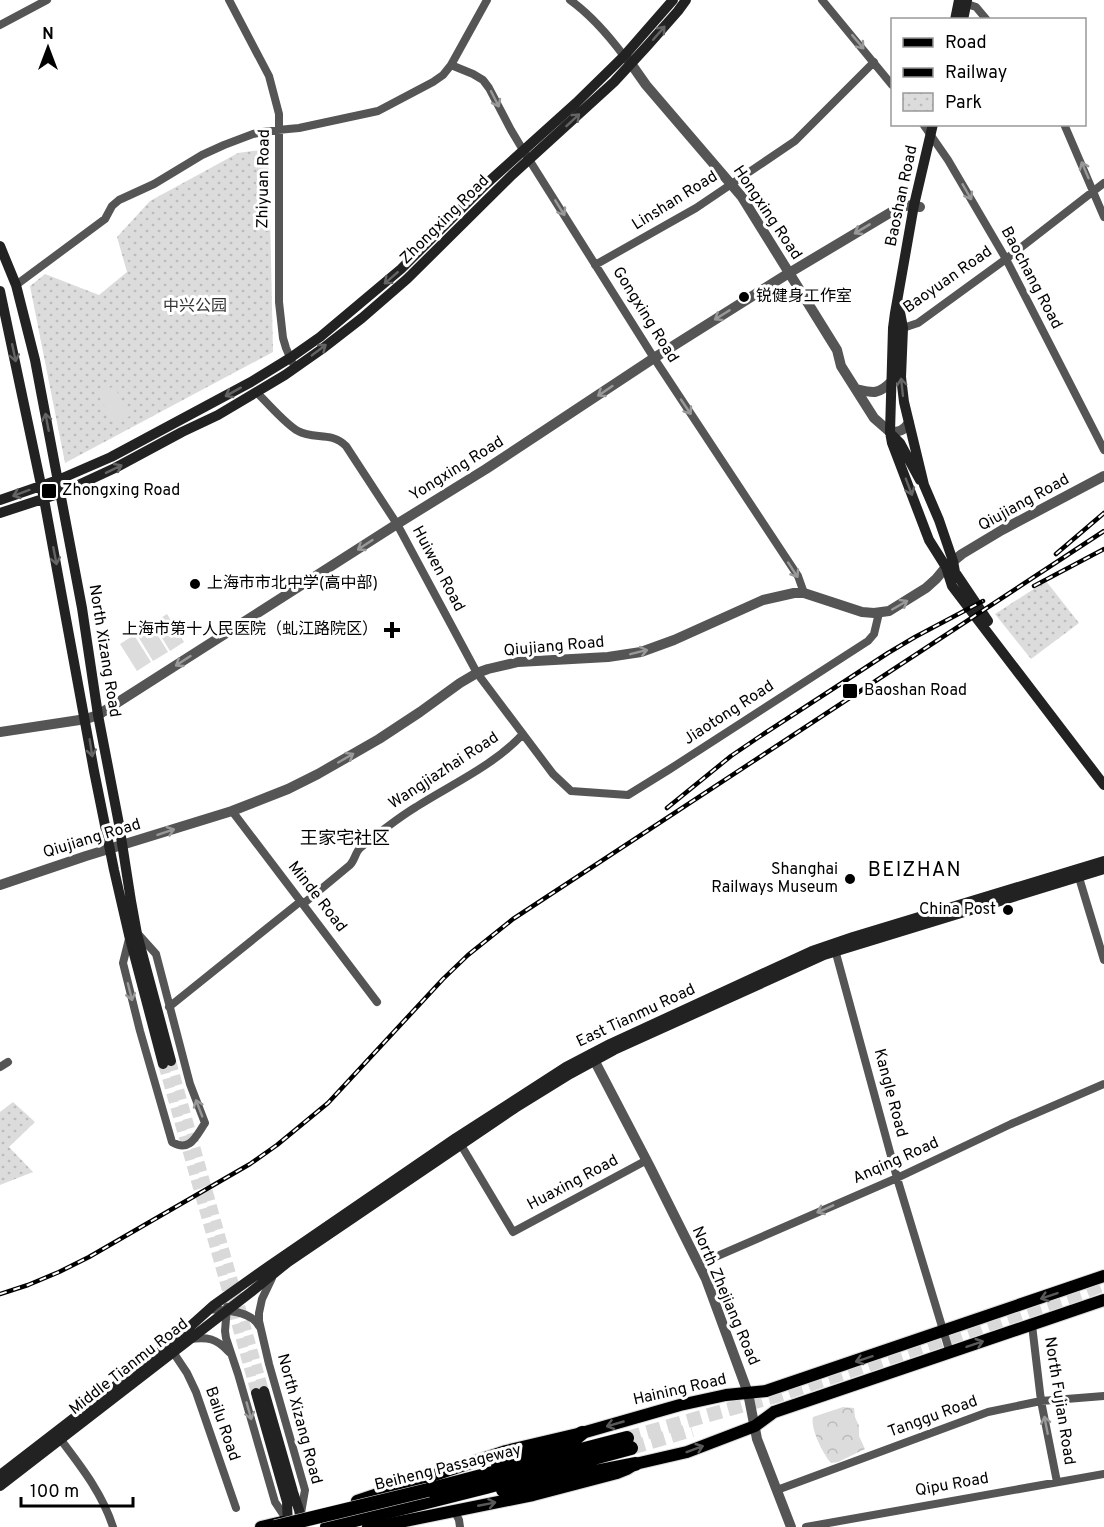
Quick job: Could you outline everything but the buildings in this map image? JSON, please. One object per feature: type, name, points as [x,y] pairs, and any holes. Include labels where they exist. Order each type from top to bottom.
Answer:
[{"type":"highway","points":[[464,1481],[497,1464],[566,1446],[582,1433]]},
{"type":"highway","name":"Beiheng Passageway","points":[[284,1525],[430,1496],[486,1487],[629,1443],[464,1481],[430,1496],[327,1527]]},
{"type":"highway","points":[[486,1487],[503,1490],[635,1464]]},
{"type":"main road","name":"Zhongxing Road","points":[[628,60],[674,0]]},
{"type":"main road","name":"Zhongxing Road","points":[[0,513],[61,493],[116,468],[218,415],[256,392],[293,363],[401,269],[484,185],[571,121],[686,0]]},
{"type":"main road","points":[[956,18],[963,1]]},
{"type":"main road","points":[[963,1],[963,18]]},
{"type":"main road","name":"Baoshan Road","points":[[933,134],[917,206],[900,312],[891,382],[890,432],[892,443],[929,540],[955,572],[1023,673],[1104,774]]},
{"type":"main road","name":"North Xizang Road","points":[[0,246],[16,285],[35,360],[61,493],[122,845],[133,934]]},
{"type":"main road","name":"North Xizang Road","points":[[1,295],[42,486],[110,849],[167,1063]]},
{"type":"main road","name":"Baoshan Road","points":[[898,328],[903,402],[924,485],[939,520],[952,586],[1104,785]]},
{"type":"main road","name":"Zhongxing Road","points":[[0,500],[58,480],[102,461],[293,363]]},
{"type":"main road","points":[[890,432],[900,443],[924,485]]},
{"type":"main road","name":"East Tianmu Road","points":[[228,1295],[465,1132],[557,1073],[812,951],[834,948],[1078,873],[1104,861]]},
{"type":"main road","name":"East Tianmu Road","points":[[1078,873],[1104,869]]},
{"type":"main road","name":"East Tianmu Road","points":[[276,1270],[592,1057]]},
{"type":"main road","name":"Middle Tianmu Road","points":[[0,1475],[173,1352],[276,1270]]},
{"type":"main road","name":"Haining Road","points":[[261,1527],[301,1522],[506,1451],[582,1433],[680,1405],[726,1395],[766,1391],[1104,1276]]},
{"type":"main road","name":"Middle Tianmu Road","points":[[0,1486],[58,1435],[228,1295]]},
{"type":"main road","points":[[368,1527],[543,1493],[617,1473],[635,1464],[687,1452],[756,1426],[774,1412],[1104,1300]]},
{"type":"main road","name":"North Xizang Road","points":[[284,1525],[287,1502],[260,1392],[301,1522]]},
{"type":"street","points":[[0,25],[47,0]]},
{"type":"street","name":"Zhiyuan Road","points":[[229,0],[269,76],[279,114],[278,284],[282,329],[286,348],[293,363]]},
{"type":"street","points":[[1,295],[105,219],[112,206],[119,200],[154,184],[202,155],[253,134],[310,126],[378,111],[433,82],[451,66],[488,0]]},
{"type":"street","name":"Hongxing Road","points":[[570,0],[612,40],[646,85],[732,183],[837,350],[841,366],[874,418],[890,432]]},
{"type":"street","points":[[822,0],[891,84]]},
{"type":"street","points":[[963,1],[976,7],[985,18]]},
{"type":"street","name":"Linshan Road","points":[[595,265],[674,222],[795,141],[874,62]]},
{"type":"street","name":"Gongxing Road","points":[[451,66],[473,74],[483,80],[489,88],[511,130],[595,265],[798,576],[804,593]]},
{"type":"street","points":[[1065,126],[1104,217]]},
{"type":"street","name":"Baochang Road","points":[[933,134],[1006,259],[1104,450]]},
{"type":"street","name":"Baoyuan Road","points":[[898,328],[918,323],[1104,183]]},
{"type":"street","name":"Yongxing Road","points":[[0,732],[86,719],[98,715],[486,469],[654,358],[789,273],[898,208],[905,205],[917,206]]},
{"type":"street","points":[[856,389],[875,393],[883,390],[891,382]]},
{"type":"street","name":"Huiwen Road","points":[[256,392],[298,431],[308,435],[332,437],[346,446],[397,524],[477,673],[553,774],[571,790]]},
{"type":"street","points":[[890,432],[905,429],[909,423]]},
{"type":"street","name":"Qiujiang Road","points":[[0,885],[271,796],[318,774],[379,739],[477,673],[499,666],[518,662],[608,657],[641,652],[674,640],[763,600],[788,594],[804,593],[868,613],[892,610],[926,588],[949,564],[1002,530],[1104,476]]},
{"type":"street","name":"Jiaotong Road","points":[[571,790],[628,795],[868,641],[874,634],[879,613]]},
{"type":"street","name":"Wangjiazhai Road","points":[[169,1007],[353,862],[357,850],[413,808],[497,758],[523,734]]},
{"type":"street","name":"Minde Road","points":[[231,811],[377,1002]]},
{"type":"street","points":[[1078,873],[1104,960]]},
{"type":"street","points":[[133,934],[156,954],[169,1007],[190,1084],[205,1123],[193,1142],[183,1145],[175,1144],[170,1138],[123,963],[133,934]]},
{"type":"street","name":"Kangle Road","points":[[834,948],[897,1178],[950,1353]]},
{"type":"street","name":"North Zhejiang Road","points":[[592,1057],[699,1264],[728,1335],[748,1393],[758,1439],[792,1527]]},
{"type":"street","name":"Anqing Road","points":[[699,1264],[897,1178],[1011,1124],[1104,1084]]},
{"type":"street","name":"Huaxing Road","points":[[460,1145],[513,1232],[647,1160]]},
{"type":"street","name":"North Xizang Road","points":[[276,1270],[262,1299],[259,1313],[268,1364],[305,1490],[301,1522]]},
{"type":"street","points":[[228,1295],[226,1338],[284,1525]]},
{"type":"street","points":[[209,1309],[241,1314],[254,1319],[261,1329]]},
{"type":"street","points":[[225,1327],[231,1317],[241,1314]]},
{"type":"street","name":"North Fujian Road","points":[[1032,1324],[1041,1401],[1057,1482]]},
{"type":"street","points":[[190,1339],[213,1340],[231,1355]]},
{"type":"street","name":"Bailu Road","points":[[173,1352],[196,1392],[236,1509]]},
{"type":"street","name":"Tanggu Road","points":[[777,1490],[972,1417],[1041,1401],[1104,1396]]},
{"type":"street","points":[[58,1435],[97,1490],[113,1527]]},
{"type":"street","name":"Qipu Road","points":[[806,1527],[1104,1474]]},
{"type":"street","points":[[453,1510],[460,1527]]},
{"type":"green space","name":"中兴公园","points":[[260,150],[269,168],[273,352],[65,463],[30,286],[45,274],[99,295],[127,272],[117,237],[150,201],[238,153]]},
{"type":"green space","points":[[114,386],[130,416],[114,424],[98,394]]},
{"type":"green space","points":[[1046,581],[1079,623],[1031,659],[995,614]]},
{"type":"green space","points":[[167,614],[184,642],[170,651],[153,623]]},
{"type":"green space","points":[[151,624],[168,652],[153,661],[136,633]]},
{"type":"green space","points":[[134,635],[151,662],[137,671],[120,644]]},
{"type":"green space","points":[[13,1102],[35,1122],[9,1147],[33,1172],[0,1185],[0,1112]]},
{"type":"green space","points":[[843,1407],[854,1408],[859,1436],[865,1449],[831,1463],[818,1441],[813,1428],[813,1417]]},
{"type":"tunnel","points":[[171,1061],[264,1391]]},
{"type":"tunnel","points":[[163,1064],[256,1393]]},
{"type":"tunnel","points":[[627,1438],[776,1396],[1104,1284]]},
{"type":"tunnel","points":[[631,1448],[692,1430]]},
{"type":"railway","points":[[1056,554],[1104,513]]},
{"type":"railway","points":[[0,1294],[28,1285],[89,1257],[250,1164],[328,1103],[443,979],[468,955],[513,919],[1104,531]]},
{"type":"railway","points":[[1034,586],[1104,549]]},
{"type":"railway","points":[[667,808],[731,756],[759,737],[888,653],[983,601]]},
{"type":"place","name":"锐健身工作室","points":[[744,297]]},
{"type":"place","name":"Zhongxing Road","points":[[49,491]]},
{"type":"place","name":"上海市市北中学(高中部)","points":[[195,584]]},
{"type":"place","name":"上海市第十人民医院（虬江路院区）","points":[[392,630]]},
{"type":"place","name":"Baoshan Road","points":[[850,691]]},
{"type":"place","name":"Shanghai Railways Museum","points":[[850,879]]},
{"type":"place","name":"China Post","points":[[1008,910]]},
{"type":"district","name":"王家宅社区","points":[[345,839]]},
{"type":"district","name":"BEIZHAN","points":[[915,871]]}]
